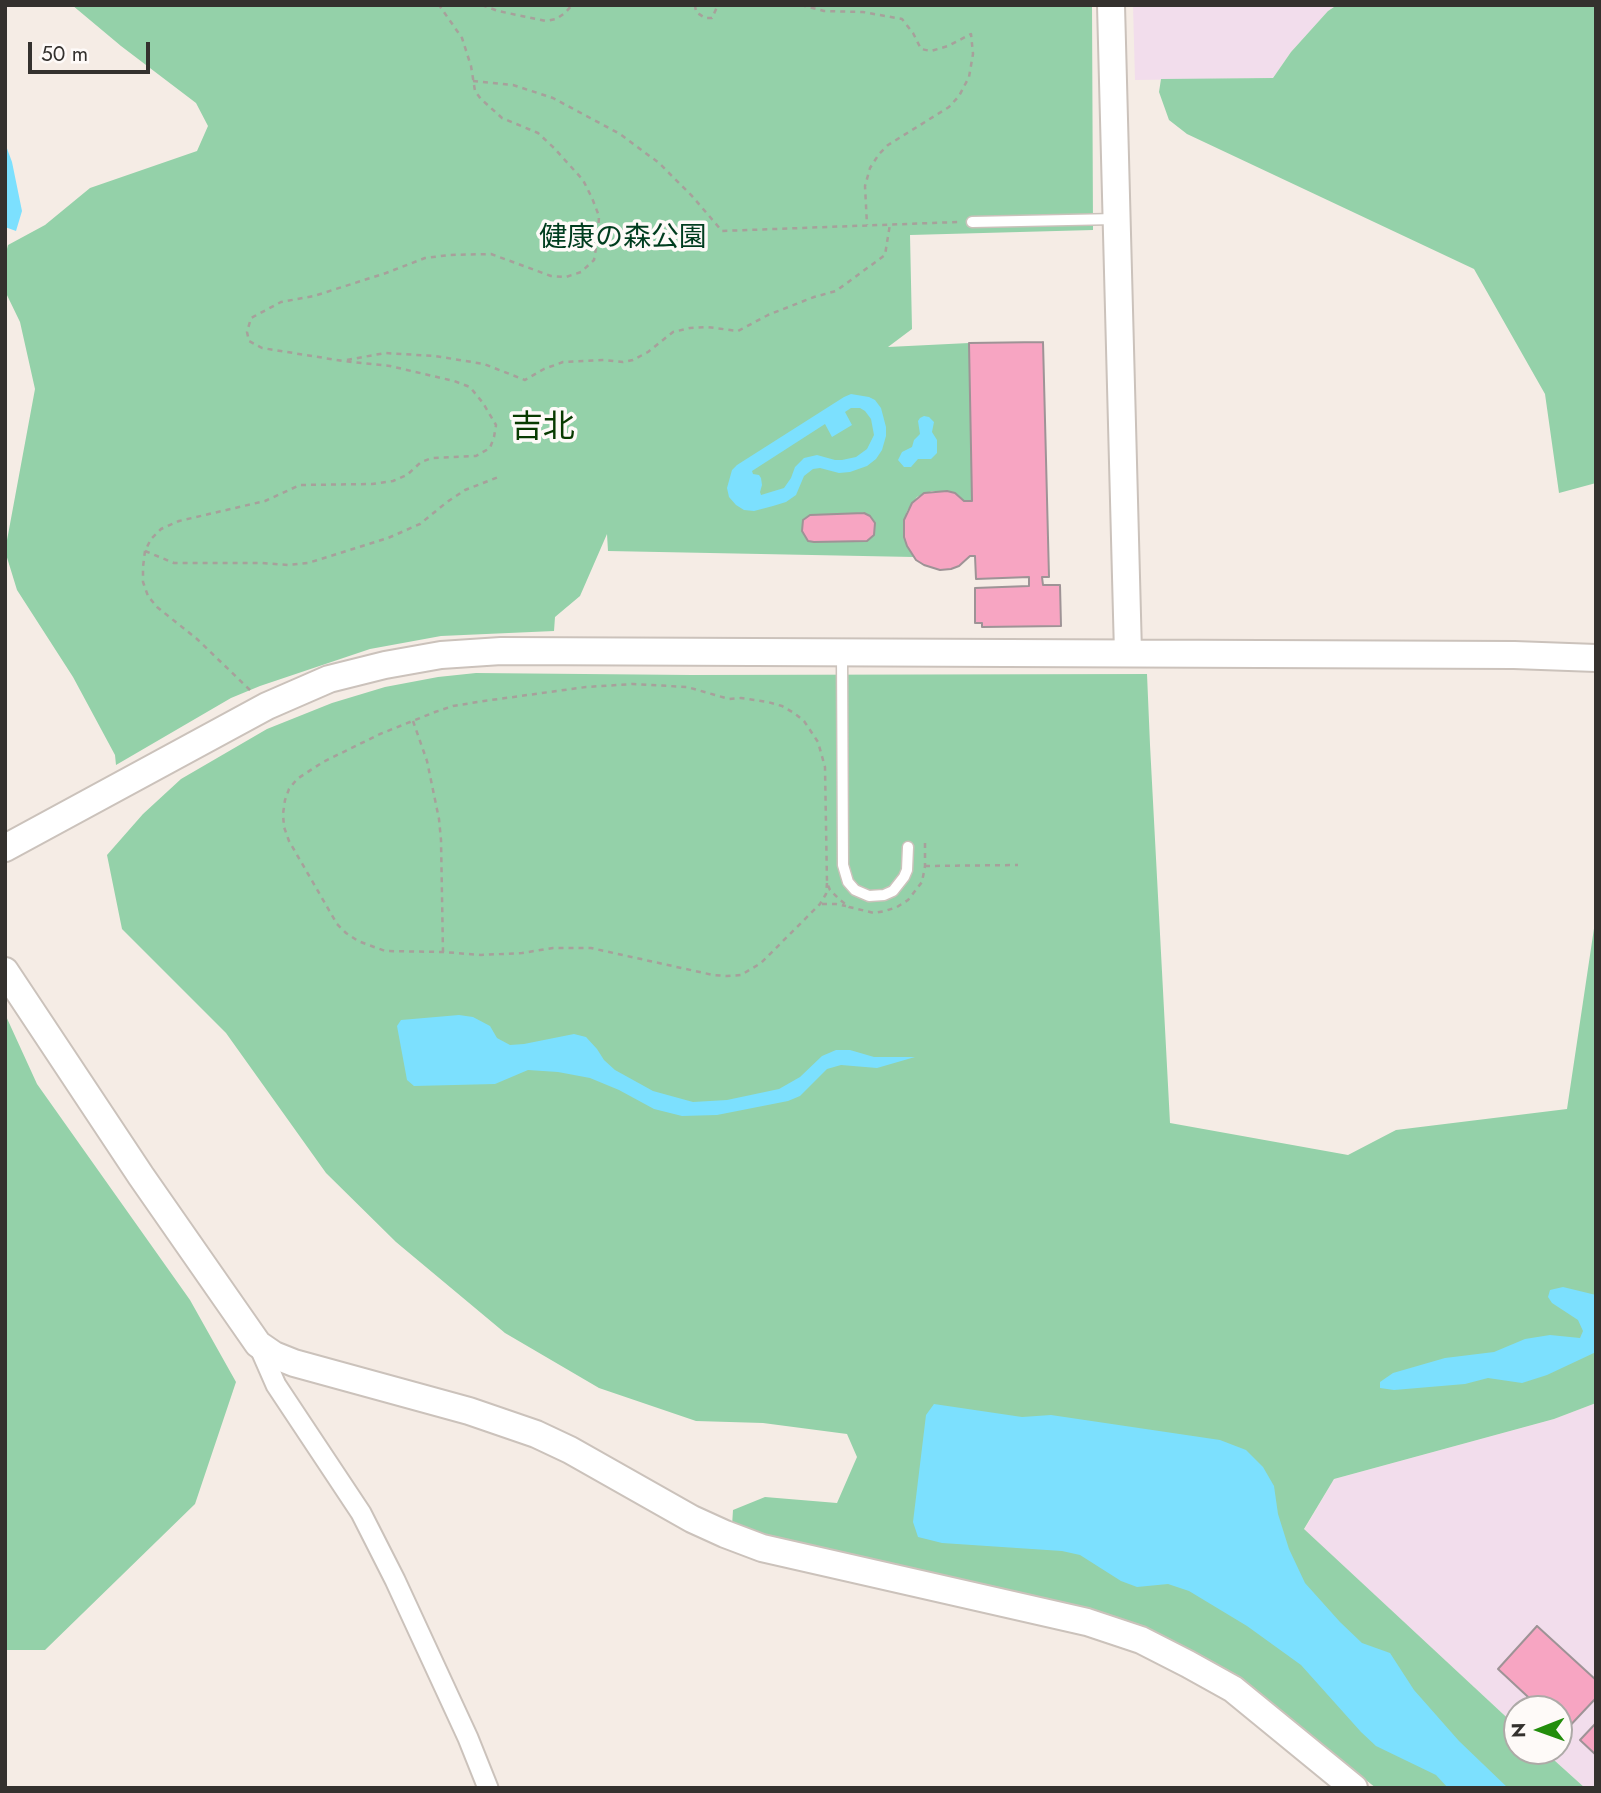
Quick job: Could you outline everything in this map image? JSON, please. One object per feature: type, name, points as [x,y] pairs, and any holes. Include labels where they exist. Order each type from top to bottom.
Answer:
[{"type":"street","points":[[1111,5],[1128,653]]},
{"type":"street","points":[[5,848],[267,706],[329,680],[385,665],[441,655],[501,651],[1514,655],[1596,658]]},
{"type":"street","points":[[5,971],[141,1176],[258,1344],[276,1385],[360,1513],[468,1738],[488,1788]]},
{"type":"street","points":[[258,1344],[274,1355],[294,1363],[469,1411],[536,1434],[570,1450],[692,1519],[762,1548],[1087,1622],[1141,1640],[1234,1689],[1354,1788]]},
{"type":"lane","points":[[972,222],[1117,219]]},
{"type":"lane","points":[[842,652],[843,865],[848,882],[855,890],[869,896],[884,895],[892,891],[907,870],[908,847]]},
{"type":"path","points":[[251,691],[148,596],[143,582],[143,567],[145,551],[151,539],[161,529],[179,521],[265,501],[300,485],[393,481],[407,475],[421,462],[432,458],[476,456],[490,448],[496,425],[470,387],[390,366],[262,348],[249,341],[247,331],[251,318],[281,302],[314,296],[425,258],[491,254],[551,276],[581,272],[594,260],[598,216],[583,180],[538,133],[502,118],[481,99],[475,91],[462,38],[439,5]]},
{"type":"path","points":[[482,5],[546,21],[556,19],[572,5]]},
{"type":"path","points":[[695,5],[696,12],[705,18],[712,18],[718,5]]},
{"type":"path","points":[[801,5],[824,11],[863,12],[902,19],[921,49],[931,51],[971,34],[973,54],[969,77],[959,96],[949,107],[888,145],[870,167],[865,186],[867,225]]},
{"type":"path","points":[[472,81],[513,85],[553,98],[620,134],[659,163],[722,231],[972,222]]},
{"type":"path","points":[[343,361],[385,353],[435,356],[484,364],[525,380],[563,362],[633,360],[673,332],[698,327],[738,331],[768,315],[835,291],[886,255],[890,224]]},
{"type":"path","points":[[145,551],[174,563],[308,563],[388,538],[420,524],[465,490],[500,476]]},
{"type":"path","points":[[633,684],[687,687],[729,699],[741,698],[782,706],[804,722],[818,742],[825,767],[827,883],[826,894],[820,904],[761,963],[741,975],[713,975],[591,948],[553,948],[481,955],[385,951],[370,947],[346,933],[337,924],[289,841],[283,814],[289,789],[297,779],[323,762],[380,734],[435,712],[464,705],[586,687],[633,684]]},
{"type":"path","points":[[413,722],[427,761],[439,819],[443,952]]},
{"type":"path","points":[[820,904],[836,904],[874,913],[897,907],[908,900],[922,883],[925,840]]},
{"type":"path","points":[[925,866],[1018,865]]},
{"type":"path","points":[[827,883],[839,900],[849,907]]},
{"type":"shaded area","points":[[1133,5],[1337,5],[1328,11],[1291,52],[1273,78],[1135,80]]},
{"type":"shaded area","points":[[1596,1403],[1596,1788],[1585,1788],[1560,1765],[1573,1765],[1573,1695],[1503,1695],[1503,1714],[1304,1530],[1334,1479],[1554,1419]]},
{"type":"green space","name":"健康の森公園","points":[[72,5],[1092,5],[1093,230],[910,235],[912,329],[888,347],[969,343],[972,501],[964,501],[955,493],[947,491],[932,491],[917,497],[907,511],[903,528],[907,546],[914,557],[608,551],[607,534],[580,596],[555,617],[554,631],[441,636],[370,649],[231,698],[116,765],[115,755],[73,677],[17,590],[5,551],[35,389],[20,322],[5,291],[5,257],[8,245],[45,225],[90,188],[197,151],[208,126],[196,103]]},
{"type":"green space","points":[[1337,5],[1596,5],[1596,483],[1559,493],[1545,394],[1474,269],[1187,134],[1169,120],[1159,92],[1161,79],[1273,78],[1291,52],[1328,11]]},
{"type":"green space","points":[[476,673],[1147,674],[1170,1123],[1348,1155],[1396,1130],[1567,1109],[1596,915],[1596,1403],[1554,1419],[1334,1479],[1304,1529],[1503,1714],[1503,1765],[1560,1765],[1585,1788],[1376,1788],[1243,1683],[1089,1614],[732,1526],[733,1510],[765,1497],[837,1503],[857,1457],[847,1434],[763,1423],[696,1421],[599,1388],[505,1333],[396,1242],[326,1173],[226,1033],[122,929],[107,855],[143,814],[181,779],[267,729],[332,703],[385,687]]},
{"type":"green space","points":[[5,1014],[37,1084],[190,1300],[236,1382],[195,1504],[45,1650],[5,1650]]},
{"type":"water","points":[[5,143],[12,162],[22,211],[16,231],[5,227]]},
{"type":"water","points":[[851,394],[869,397],[881,408],[886,436],[876,459],[867,466],[850,472],[813,469],[804,476],[796,495],[786,502],[754,511],[744,510],[736,505],[729,497],[727,488],[732,470],[737,465]],"holes":[[[851,408],[860,408],[871,419],[874,435],[867,449],[856,457],[842,460],[817,455],[804,458],[795,467],[784,488],[761,495],[761,478],[752,471],[825,424],[832,437],[852,425],[845,412]]]},
{"type":"water","points":[[924,416],[934,422],[932,432],[937,440],[937,453],[931,459],[918,459],[911,467],[904,467],[898,460],[902,452],[912,447],[920,434],[918,421]]},
{"type":"water","points":[[459,1015],[473,1017],[490,1026],[497,1038],[510,1045],[574,1034],[586,1037],[615,1070],[653,1091],[693,1102],[727,1100],[779,1089],[800,1077],[822,1056],[836,1050],[850,1050],[874,1057],[915,1057],[877,1068],[841,1065],[827,1069],[800,1096],[788,1101],[717,1115],[682,1116],[654,1109],[590,1078],[558,1072],[528,1070],[495,1084],[414,1086],[407,1080],[397,1026],[401,1020]]},
{"type":"water","points":[[1563,1287],[1596,1295],[1596,1352],[1547,1375],[1522,1383],[1488,1378],[1465,1384],[1394,1390],[1380,1388],[1380,1382],[1393,1373],[1445,1358],[1494,1352],[1525,1339],[1550,1335],[1580,1338],[1583,1331],[1578,1320],[1552,1303],[1548,1297],[1550,1290]]},
{"type":"water","points":[[934,1404],[1022,1417],[1051,1415],[1220,1440],[1246,1450],[1263,1467],[1274,1486],[1278,1514],[1289,1549],[1305,1583],[1362,1643],[1390,1653],[1414,1690],[1459,1741],[1508,1788],[1448,1788],[1436,1775],[1376,1746],[1301,1665],[1247,1626],[1189,1591],[1168,1584],[1137,1587],[1121,1581],[1080,1555],[1062,1551],[942,1543],[918,1537],[913,1522],[926,1415]]},
{"type":"building","points":[[1043,342],[1049,577],[1042,577],[1043,585],[1060,585],[1061,626],[982,627],[982,623],[975,623],[975,588],[1029,586],[1029,577],[976,579],[975,556],[970,556],[951,569],[940,570],[924,565],[916,560],[907,546],[904,520],[912,503],[924,493],[947,491],[955,493],[964,501],[972,501],[969,343]]},
{"type":"building","points":[[864,513],[875,523],[874,535],[867,541],[814,542],[808,541],[802,531],[803,520],[810,515]]},
{"type":"building","points":[[1537,1626],[1596,1680],[1596,1698],[1573,1722],[1573,1695],[1526,1695],[1498,1669]]},
{"type":"building","points":[[1596,1723],[1596,1755],[1580,1740]]},
{"type":"district","name":"吉北","points":[[543,429]]}]
